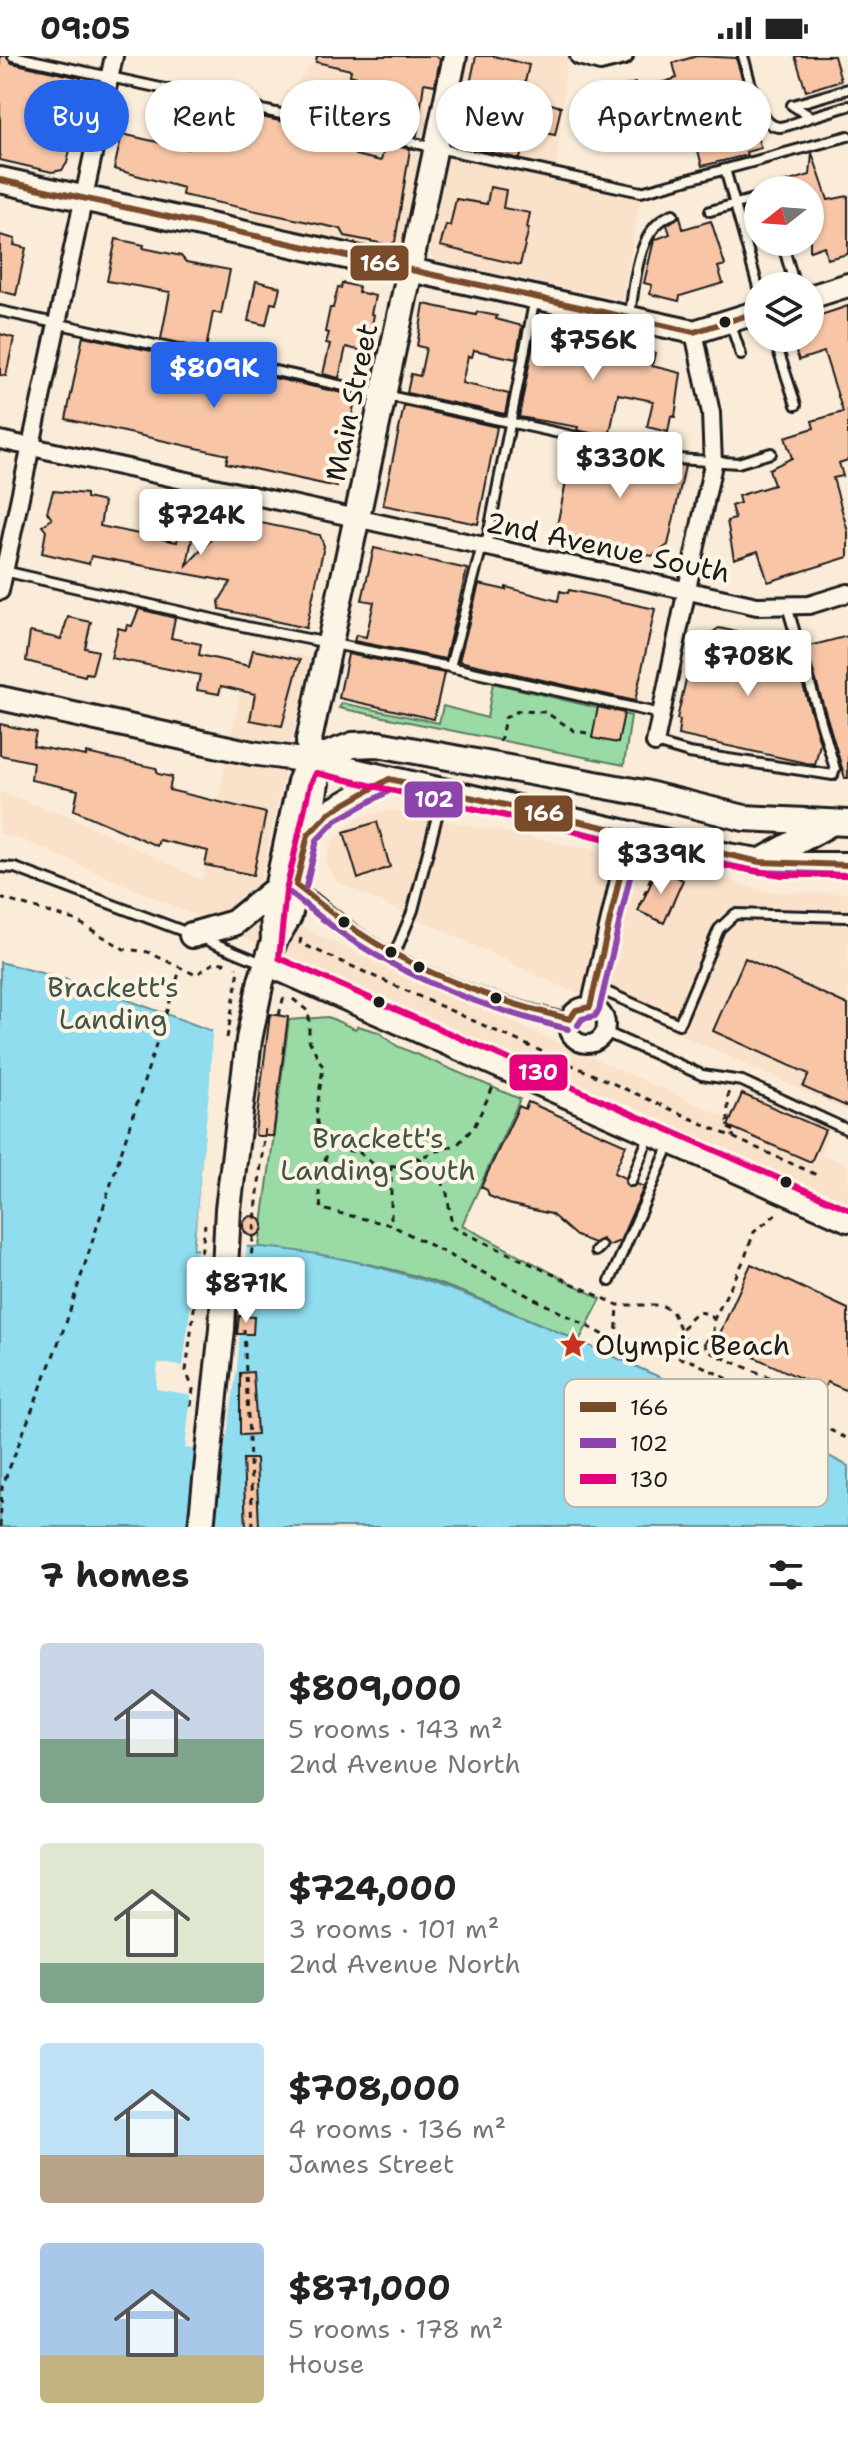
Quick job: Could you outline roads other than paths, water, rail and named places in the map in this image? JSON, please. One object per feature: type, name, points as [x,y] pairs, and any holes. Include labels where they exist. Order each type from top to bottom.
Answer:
[{"type":"main road","points":[[0,180],[410,270]]},
{"type":"main road","name":"Main Street","points":[[286,887],[308,835],[316,783],[309,740],[410,270]]},
{"type":"main road","points":[[310,761],[353,745],[378,744],[644,793],[744,818],[839,824]]},
{"type":"main road","points":[[310,761],[760,862],[848,865]]},
{"type":"main road","name":"Main Street","points":[[201,1527],[222,1329],[228,1209],[249,1040],[260,964],[289,916],[286,887],[300,782],[310,761]]},
{"type":"main road","points":[[308,835],[329,813],[389,779]]},
{"type":"main road","points":[[760,862],[839,824]]},
{"type":"main road","points":[[192,935],[234,923],[286,887]]},
{"type":"street","points":[[0,591],[2,570],[114,56]]},
{"type":"street","name":"Main Street","points":[[450,80],[455,56]]},
{"type":"street","points":[[579,56],[600,62],[624,56]]},
{"type":"street","name":"Main Street","points":[[410,270],[436,148]]},
{"type":"street","points":[[410,270],[694,332],[744,316]]},
{"type":"street","points":[[824,293],[848,285]]},
{"type":"street","points":[[655,743],[713,464],[711,413],[694,332]]},
{"type":"street","name":"2nd Avenue South","points":[[0,440],[757,606],[809,605],[848,593]]},
{"type":"street","points":[[0,698],[252,753],[310,761]]},
{"type":"street","points":[[590,1007],[630,832]]},
{"type":"street","points":[[260,964],[848,1220]]},
{"type":"street","points":[[590,1007],[602,1013],[605,1032],[598,1041],[581,1043],[572,1036],[570,1019],[576,1010],[590,1007]]},
{"type":"lane","points":[[13,56],[436,148]]},
{"type":"lane","points":[[743,56],[767,124],[779,127],[848,106]]},
{"type":"lane","points":[[811,117],[792,105],[848,89]]},
{"type":"lane","points":[[455,152],[641,192],[848,136]]},
{"type":"lane","points":[[725,169],[754,272]]},
{"type":"lane","points":[[710,211],[744,202]]},
{"type":"lane","points":[[629,318],[646,238],[654,225],[673,214]]},
{"type":"lane","points":[[450,667],[484,546],[535,297]]},
{"type":"lane","points":[[0,311],[678,459],[713,464],[738,463],[771,453]]},
{"type":"lane","points":[[730,321],[741,355]]},
{"type":"lane","points":[[779,352],[796,405]]},
{"type":"lane","points":[[2,570],[247,627],[450,667],[661,714]]},
{"type":"lane","points":[[655,743],[689,753],[833,775],[835,769],[787,605]]},
{"type":"lane","points":[[395,953],[413,910],[444,790]]},
{"type":"lane","points":[[0,867],[15,868],[260,964]]},
{"type":"lane","points":[[286,887],[366,939],[493,999],[570,1019]]},
{"type":"lane","points":[[595,987],[679,1024],[719,929],[735,914],[848,917]]},
{"type":"lane","points":[[605,1032],[702,1075],[742,1081],[847,1128]]},
{"type":"lane","points":[[631,1181],[651,1132]]},
{"type":"lane","points":[[610,1281],[672,1141]]},
{"type":"water","points":[[0,962],[90,986],[212,1031],[215,1053],[193,1249],[260,1247],[309,1253],[403,1274],[539,1324],[663,1379],[564,1379],[564,1507],[828,1507],[828,1456],[848,1466],[848,1527],[0,1527]]},
{"type":"place","name":"Olympic Beach","points":[[573,1345]]},
{"type":"park label","name":"Brackett's Landing","points":[[113,1003]]},
{"type":"park label","name":"Brackett's Landing South","points":[[378,1154]]}]
